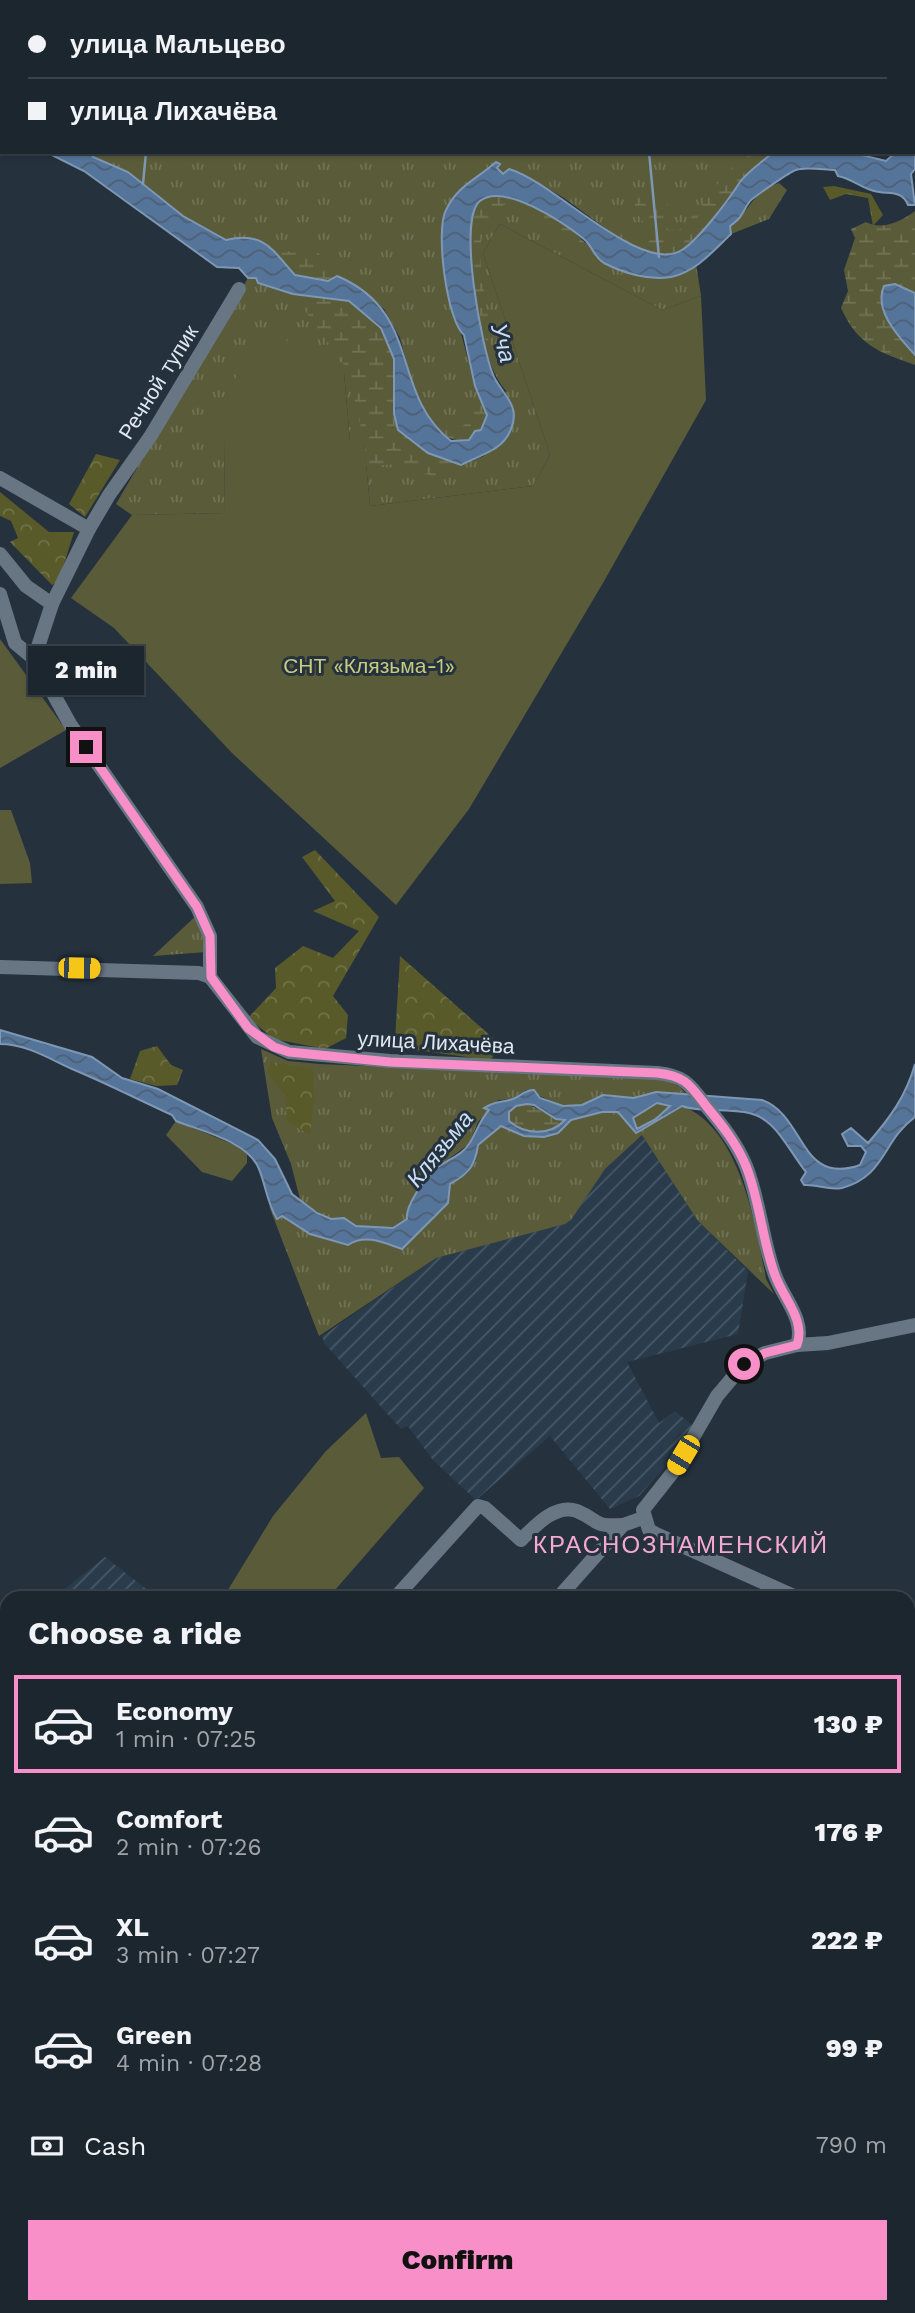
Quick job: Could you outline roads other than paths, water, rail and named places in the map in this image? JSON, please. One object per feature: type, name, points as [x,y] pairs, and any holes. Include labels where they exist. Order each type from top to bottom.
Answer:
[{"type":"street","name":"Речной тупик","points":[[34,659],[52,604],[89,529],[108,495],[150,437],[239,289]]},
{"type":"street","points":[[0,478],[89,529]]},
{"type":"street","points":[[0,554],[26,586],[52,604]]},
{"type":"street","points":[[0,594],[15,643],[34,659],[70,724],[197,907],[210,936],[211,977],[187,971],[0,967]]},
{"type":"street","name":"улица Лихачёва","points":[[211,977],[257,1037],[289,1052],[390,1062],[679,1076],[689,1084],[724,1128],[746,1167],[775,1276],[795,1313],[801,1334],[797,1345]]},
{"type":"street","points":[[774,1591],[649,1530],[643,1518],[646,1503],[673,1472],[716,1396],[744,1364],[765,1353],[797,1345],[828,1343],[915,1325]]},
{"type":"street","points":[[401,1591],[478,1506],[521,1540],[543,1519],[558,1511],[575,1510],[601,1526],[623,1525],[643,1518]]},
{"type":"street","points":[[564,1591],[623,1525]]},
{"type":"water","points":[[50,154],[92,154],[93,157],[128,172],[183,216],[226,240],[250,238],[266,245],[295,275],[328,281],[337,276],[364,291],[382,310],[395,331],[419,400],[432,421],[451,441],[469,440],[475,431],[481,430],[487,415],[475,386],[464,335],[452,313],[442,255],[443,221],[446,210],[456,195],[496,162],[500,164],[497,168],[503,174],[509,169],[527,177],[621,239],[644,250],[665,254],[682,250],[689,245],[712,220],[745,176],[771,154],[857,154],[886,161],[894,154],[915,154],[915,169],[911,174],[915,205],[908,205],[898,195],[865,188],[838,176],[835,170],[810,168],[793,171],[750,201],[741,216],[730,226],[731,234],[704,260],[671,277],[637,275],[604,263],[575,232],[518,200],[491,197],[480,201],[474,213],[471,232],[471,258],[478,315],[489,363],[494,377],[510,401],[514,421],[502,443],[490,452],[461,465],[428,453],[398,430],[394,414],[394,359],[381,328],[349,301],[293,294],[258,283],[256,278],[248,278],[239,268],[217,267],[84,171]]},
{"type":"water","points":[[895,284],[915,293],[915,355],[890,324],[882,305],[884,286]]},
{"type":"water","points":[[0,1030],[92,1057],[122,1078],[158,1089],[258,1140],[275,1159],[292,1194],[317,1213],[331,1219],[344,1218],[356,1226],[393,1228],[407,1219],[412,1200],[429,1175],[469,1144],[489,1110],[484,1108],[531,1090],[540,1098],[563,1106],[582,1105],[603,1095],[634,1098],[656,1092],[762,1100],[776,1108],[787,1120],[814,1158],[825,1166],[840,1169],[860,1165],[866,1152],[861,1146],[848,1146],[842,1134],[851,1128],[868,1143],[896,1106],[915,1064],[915,1117],[904,1126],[876,1167],[856,1182],[837,1189],[804,1185],[801,1180],[806,1172],[782,1138],[766,1121],[748,1113],[682,1106],[636,1133],[618,1112],[602,1112],[571,1120],[558,1133],[544,1137],[524,1136],[501,1126],[478,1145],[470,1169],[450,1184],[448,1203],[402,1249],[368,1239],[348,1245],[310,1234],[282,1216],[277,1219],[259,1169],[245,1151],[234,1144],[176,1121],[172,1115],[38,1053],[19,1046],[0,1044]],"holes":[[[657,1103],[670,1106],[656,1119],[637,1129],[633,1118]],[[534,1105],[556,1119],[565,1120],[552,1129],[537,1132],[515,1126],[509,1121],[509,1112],[516,1106]]]},
{"type":"waterway","points":[[143,184],[146,154]]},
{"type":"waterway","points":[[649,154],[659,257]]},
{"type":"district","name":"КРАСНОЗНАМЕНСКИЙ","points":[[681,1545]]},
{"type":"water label","name":"Уча","points":[[503,343]]},
{"type":"water label","name":"Клязьма","points":[[440,1149]]},
{"type":"park label","name":"СНТ «Клязьма-1»","points":[[369,665]]}]
